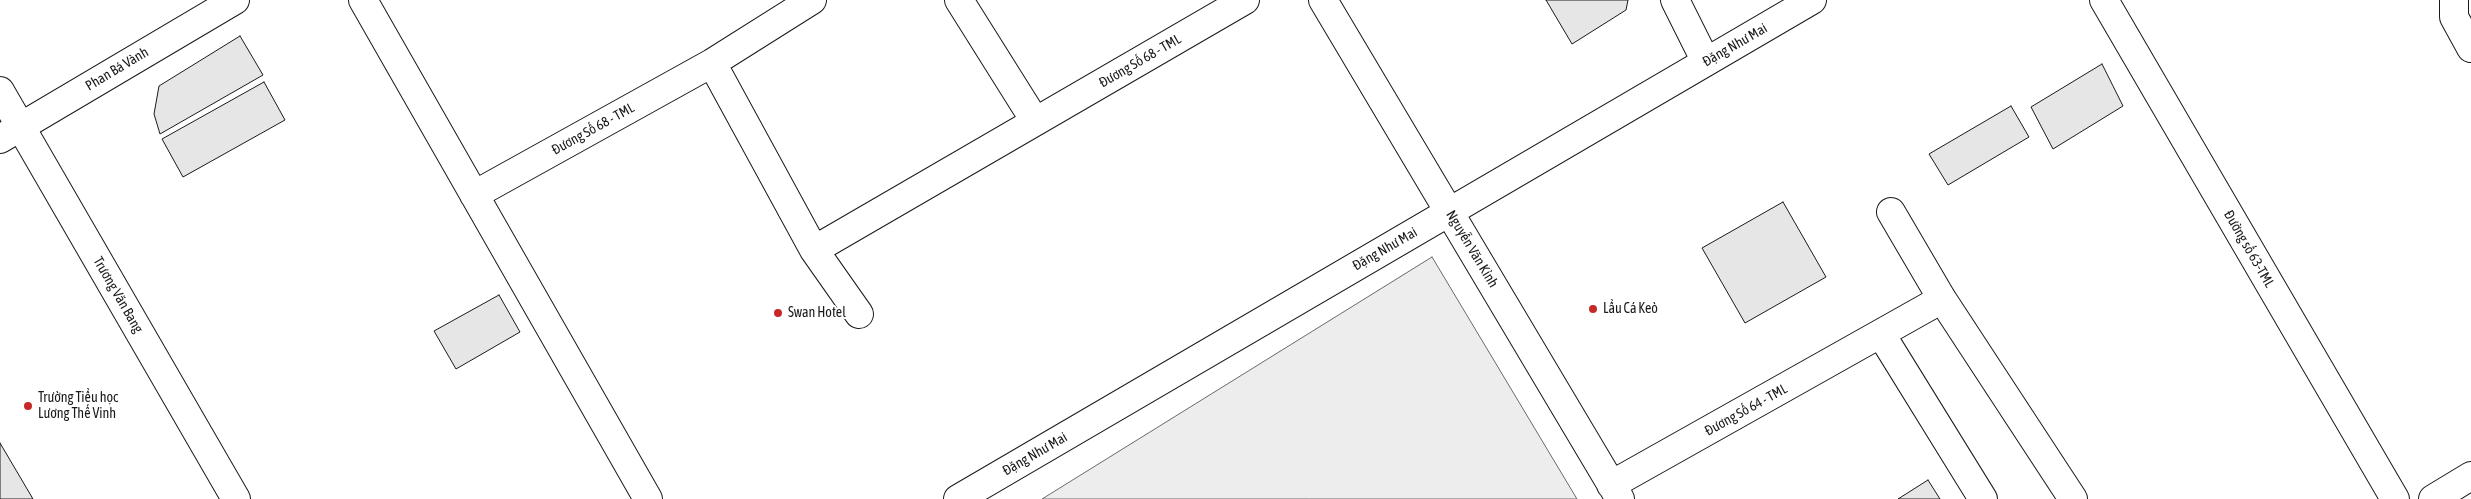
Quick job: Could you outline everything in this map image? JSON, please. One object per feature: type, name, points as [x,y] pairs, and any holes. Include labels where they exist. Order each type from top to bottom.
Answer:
[{"type":"street","name":"Phan Bá Vành","points":[[10,132],[235,0]]},
{"type":"street","points":[[362,0],[648,499]]},
{"type":"street","name":"Đương Số 68 - TML","points":[[474,195],[712,63],[812,0]]},
{"type":"street","points":[[959,0],[1035,121]]},
{"type":"street","name":"Đương Số 68 - TML","points":[[814,250],[1245,0]]},
{"type":"street","name":"Nguyễn Văn Kỉnh","points":[[1323,0],[1616,492]]},
{"type":"street","points":[[1675,0],[1706,62]]},
{"type":"street","name":"Đặng Như Mai","points":[[958,499],[1812,0]]},
{"type":"street","name":"Đường số 63-TML","points":[[2104,0],[2395,499]]},
{"type":"street","points":[[2454,0],[2454,17],[2471,48]]},
{"type":"street","points":[[712,63],[814,250],[859,314]]},
{"type":"street","name":"Trương Văn Bang","points":[[0,91],[10,132],[236,499]]},
{"type":"street","points":[[1891,212],[1942,299],[2073,499]]},
{"type":"street","name":"Đương Số 64 - TML","points":[[1616,492],[1942,299]]},
{"type":"street","points":[[1881,334],[1983,499]]},
{"type":"street","points":[[2433,499],[2471,476]]},
{"type":"shaded area","points":[[1432,257],[1577,499],[1042,499]]},
{"type":"building","points":[[1546,0],[1628,0],[1626,10],[1572,44]]},
{"type":"building","points":[[240,36],[263,75],[160,134],[154,114],[159,86]]},
{"type":"building","points":[[2102,64],[2123,106],[2053,149],[2031,107]]},
{"type":"building","points":[[264,82],[285,120],[183,177],[162,139]]},
{"type":"building","points":[[2011,106],[2029,137],[1948,185],[1929,154]]},
{"type":"building","points":[[1783,202],[1826,277],[1745,323],[1702,248]]},
{"type":"building","points":[[499,295],[520,332],[456,369],[434,331]]},
{"type":"building","points":[[0,443],[33,499],[0,499]]},
{"type":"building","points":[[1928,480],[1940,499],[1898,499]]},
{"type":"place","name":"Lẩu Cá Keò","points":[[1593,309]]},
{"type":"place","name":"Swan Hotel","points":[[778,313]]},
{"type":"place","name":"Trường Tiểu học Lương Thế Vinh","points":[[28,406]]}]
